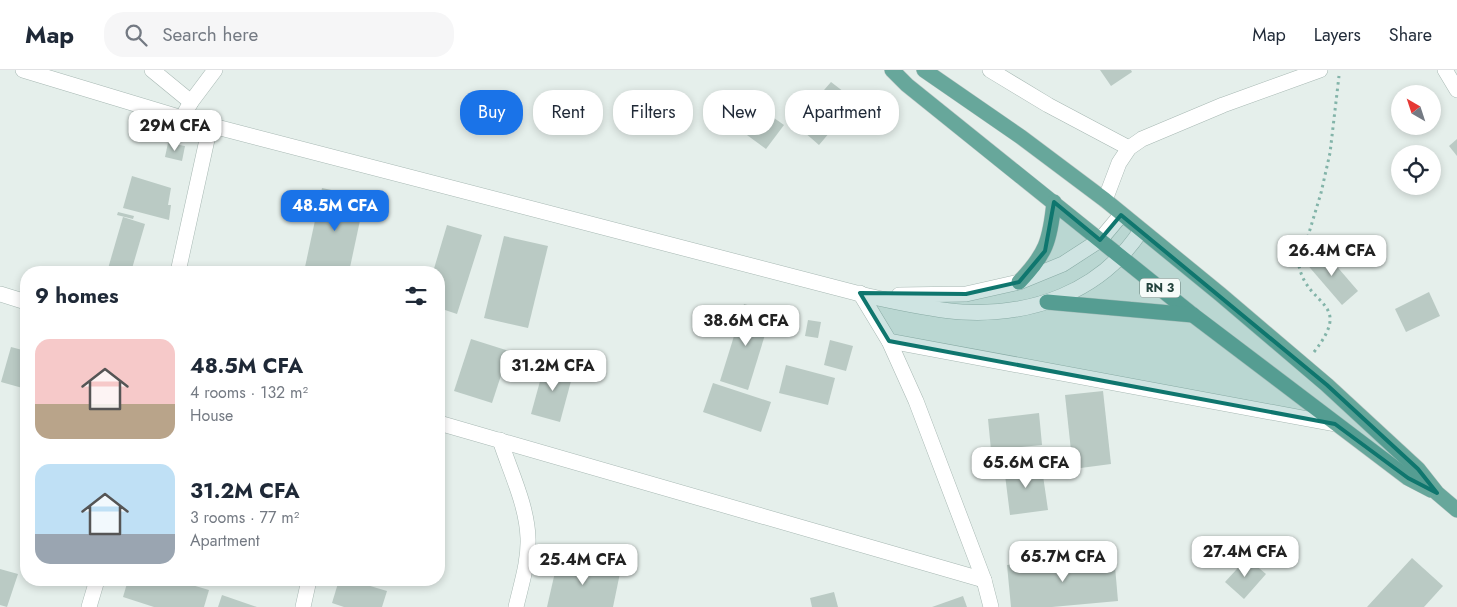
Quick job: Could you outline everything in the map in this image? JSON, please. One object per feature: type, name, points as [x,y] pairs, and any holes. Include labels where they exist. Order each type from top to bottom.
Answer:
[{"type":"main road","name":"RN 3","points":[[892,70],[907,85],[1122,258],[1335,424],[1408,478],[1455,505]]},
{"type":"main road","name":"RN 3","points":[[924,70],[1021,137],[1105,200],[1140,232],[1304,365],[1418,469],[1437,493]]},
{"type":"main road","points":[[1019,282],[1045,250],[1051,228],[1054,202]]},
{"type":"main road","points":[[1047,302],[1193,314]]},
{"type":"street","points":[[23,70],[210,126],[864,295],[963,312],[1017,309],[1047,302],[1090,283],[1122,258],[1140,232]]},
{"type":"street","points":[[152,70],[191,102]]},
{"type":"street","points":[[182,118],[191,102],[215,70]]},
{"type":"street","points":[[990,70],[1048,105],[1129,148]]},
{"type":"street","points":[[1105,200],[1119,163],[1129,148],[1142,139],[1223,105],[1320,70]]},
{"type":"street","points":[[1445,70],[1457,90]]},
{"type":"street","points":[[179,266],[210,126]]},
{"type":"street","points":[[864,295],[966,294],[1019,282],[1063,264],[1100,240],[1121,215]]},
{"type":"street","points":[[0,294],[20,300]]},
{"type":"street","points":[[864,295],[889,341],[916,401],[984,580],[991,607]]},
{"type":"street","points":[[889,341],[1335,424]]},
{"type":"street","points":[[445,425],[984,580]]},
{"type":"street","points":[[500,440],[524,512],[528,537],[527,557],[516,607]]},
{"type":"street","points":[[89,607],[94,586]]},
{"type":"street","points":[[303,607],[308,586]]},
{"type":"path","points":[[1304,365],[1328,335],[1331,324],[1328,311],[1301,276],[1299,266],[1321,193],[1330,153],[1339,70]]},
{"type":"highlighted area","points":[[1054,202],[1100,240],[1121,215],[1327,385],[1418,469],[1437,493],[1408,478],[1335,424],[889,341],[860,293],[966,294],[1019,282],[1045,251]]},
{"type":"building","points":[[1100,70],[1131,70],[1132,72],[1111,86]]},
{"type":"building","points":[[831,82],[841,90],[824,90]]},
{"type":"building","points":[[775,119],[784,125],[766,149],[747,135],[775,135]]},
{"type":"building","points":[[808,135],[827,135],[819,145]]},
{"type":"building","points":[[1457,139],[1457,156],[1449,146]]},
{"type":"building","points":[[168,143],[185,146],[182,161],[165,157]]},
{"type":"building","points":[[132,176],[171,188],[168,205],[171,205],[169,220],[123,208]]},
{"type":"building","points":[[322,188],[365,197],[350,266],[305,266]]},
{"type":"building","points":[[118,212],[134,216],[133,219],[117,215]]},
{"type":"building","points":[[123,217],[145,224],[133,266],[109,266]]},
{"type":"building","points":[[447,225],[482,235],[457,314],[445,310],[445,266],[435,266]]},
{"type":"building","points":[[504,236],[548,246],[528,328],[484,318]]},
{"type":"building","points":[[1321,248],[1358,291],[1342,305],[1305,262]]},
{"type":"building","points":[[1429,292],[1440,316],[1406,332],[1395,309]]},
{"type":"building","points":[[744,304],[772,312],[748,390],[720,381]]},
{"type":"building","points":[[808,320],[821,322],[818,338],[805,336]]},
{"type":"building","points":[[471,339],[509,351],[492,403],[454,391]]},
{"type":"building","points":[[830,340],[853,346],[846,371],[824,365]]},
{"type":"building","points":[[11,347],[20,349],[20,387],[1,382]]},
{"type":"building","points":[[545,363],[574,370],[560,422],[531,414]]},
{"type":"building","points":[[786,365],[835,378],[828,405],[779,393]]},
{"type":"building","points":[[713,383],[771,402],[761,432],[703,412]]},
{"type":"building","points":[[1103,391],[1111,464],[1073,469],[1065,395]]},
{"type":"building","points":[[1039,413],[1042,445],[991,450],[988,419]]},
{"type":"building","points":[[1041,462],[1048,510],[1010,515],[1004,467]]},
{"type":"building","points":[[1114,555],[1118,601],[1052,607],[1011,607],[1007,565]]},
{"type":"building","points":[[1247,558],[1266,574],[1244,599],[1225,582]]},
{"type":"building","points":[[1412,558],[1443,586],[1424,607],[1367,607]]},
{"type":"building","points":[[558,559],[620,573],[613,607],[547,607]]},
{"type":"building","points":[[0,569],[18,574],[7,607],[0,605]]},
{"type":"building","points":[[126,586],[195,586],[209,590],[204,607],[154,607],[123,597]]},
{"type":"building","points":[[337,586],[370,586],[387,591],[382,607],[344,607],[332,603]]},
{"type":"building","points":[[834,592],[838,607],[812,607],[810,598]]},
{"type":"building","points":[[222,595],[257,607],[218,607]]},
{"type":"building","points":[[963,596],[967,607],[932,607]]}]
